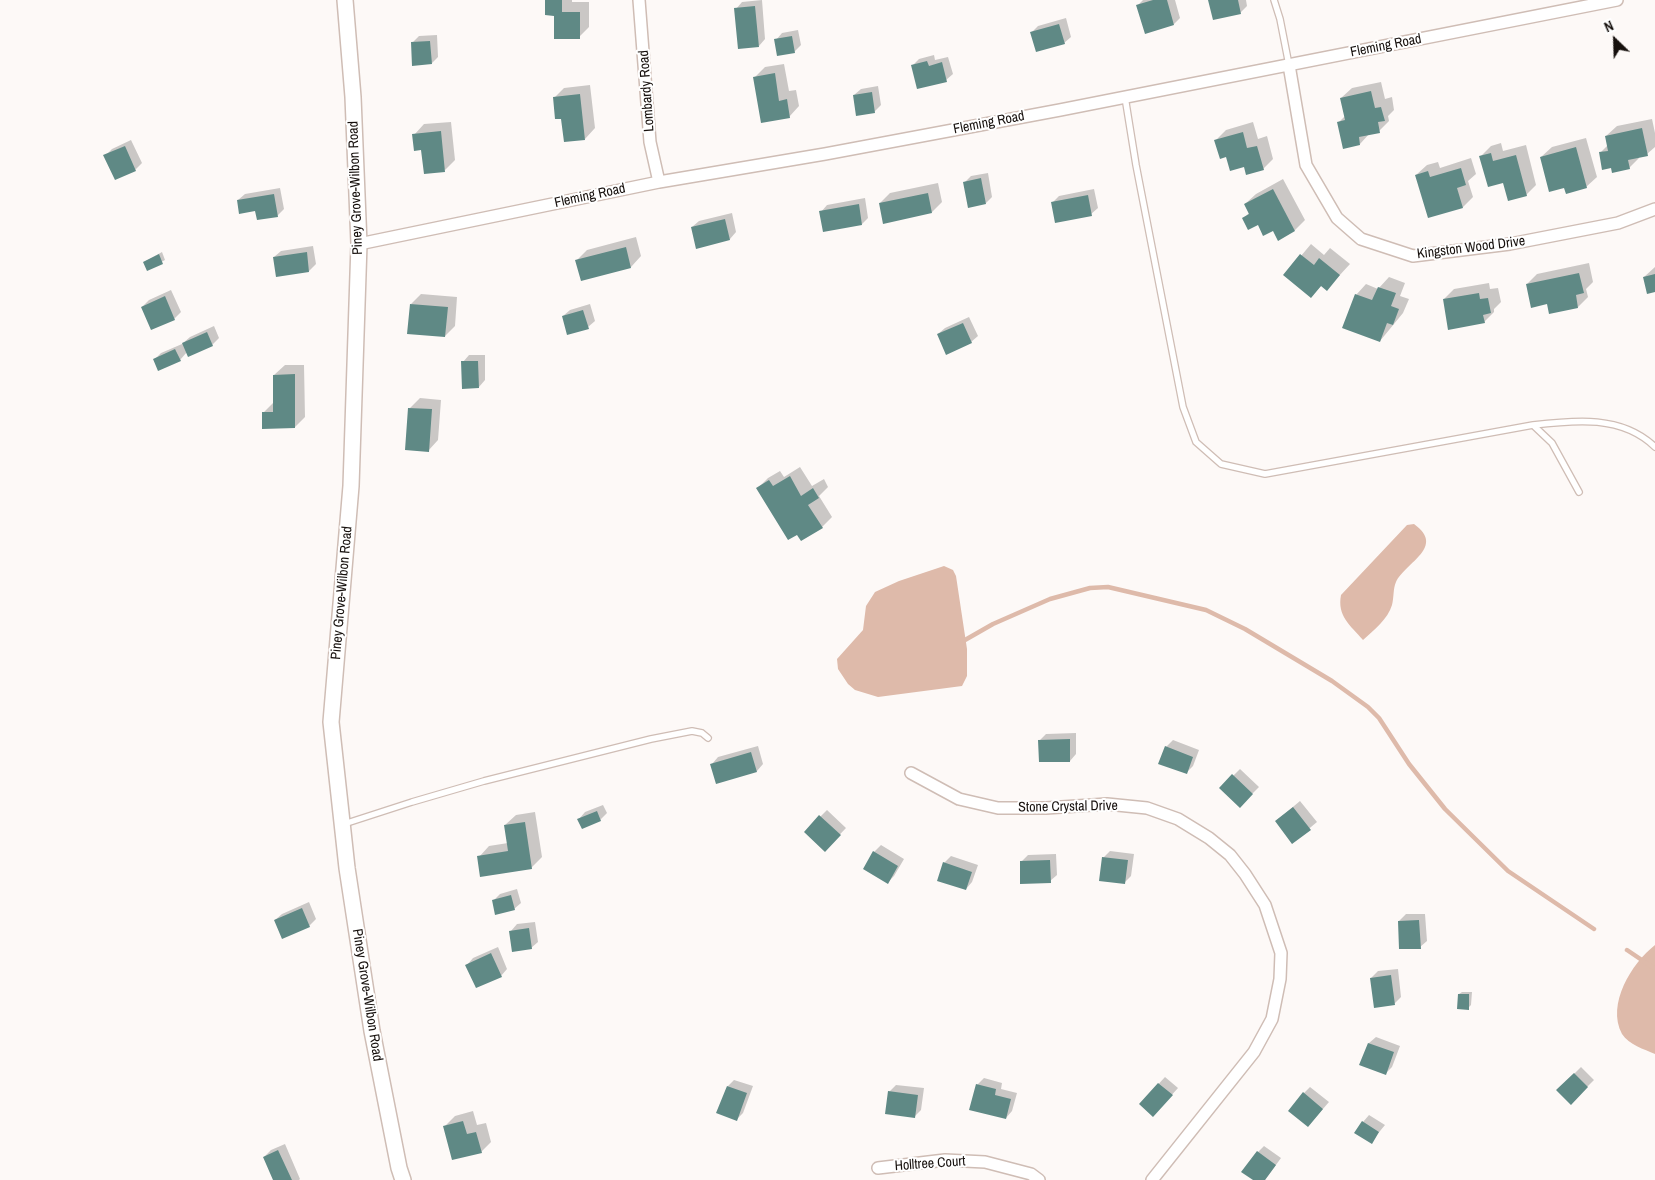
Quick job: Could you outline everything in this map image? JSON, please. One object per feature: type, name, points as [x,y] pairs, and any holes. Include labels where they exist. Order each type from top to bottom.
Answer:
[{"type":"street","name":"Piney Grove-Wilbon Road","points":[[345,0],[353,98],[359,244],[351,486],[331,722],[347,868],[372,1031],[403,1180]]},
{"type":"street","name":"Lombardy Road","points":[[640,0],[650,142],[659,182]]},
{"type":"street","name":"Fleming Road","points":[[359,244],[659,182],[835,152],[1125,97],[1618,0]]},
{"type":"street","name":"Kingston Wood Drive","points":[[1289,65],[1306,165],[1336,218],[1361,239],[1413,256],[1519,242],[1618,223],[1655,210]]},
{"type":"street","name":"Stone Crystal Drive","points":[[911,773],[959,799],[998,808],[1046,808],[1107,804],[1147,808],[1178,819],[1209,838],[1230,855],[1246,874],[1265,905],[1281,953],[1280,979],[1272,1019],[1254,1052],[1152,1180]]},
{"type":"street","name":"Holltree Court","points":[[878,1168],[945,1160],[985,1162],[1031,1174],[1039,1180]]},
{"type":"lane","points":[[1274,0],[1280,19],[1289,65]]},
{"type":"lane","points":[[1125,97],[1136,165],[1183,407],[1196,442],[1221,464],[1265,474],[1534,425],[1578,420],[1600,422],[1626,429],[1638,434],[1655,447]]},
{"type":"lane","points":[[1534,425],[1552,443],[1579,492]]},
{"type":"lane","points":[[342,825],[475,784],[651,739],[692,731],[702,733],[708,738]]},
{"type":"shaded area","points":[[1414,524],[1423,532],[1426,540],[1425,547],[1396,582],[1392,605],[1387,615],[1363,640],[1349,625],[1343,615],[1340,602],[1341,595],[1407,525]]},
{"type":"shaded area","points":[[944,566],[953,570],[956,576],[967,649],[967,676],[962,686],[878,697],[855,690],[848,684],[838,669],[837,659],[863,630],[866,606],[875,592],[899,581]]},
{"type":"shaded area","points":[[1655,945],[1655,1054],[1625,1038],[1618,1022],[1617,1010],[1619,997],[1630,973]]},
{"type":"building","points":[[545,0],[562,0],[562,12],[580,12],[580,39],[554,39],[554,16],[545,15]]},
{"type":"building","points":[[1153,0],[1167,0],[1174,25],[1145,34],[1136,5]]},
{"type":"building","points":[[1208,0],[1238,0],[1241,14],[1213,20]]},
{"type":"building","points":[[755,6],[759,47],[738,49],[734,8]]},
{"type":"building","points":[[1059,24],[1065,44],[1036,52],[1030,32]]},
{"type":"building","points":[[792,36],[795,53],[777,56],[774,39]]},
{"type":"building","points":[[430,41],[432,64],[412,66],[411,42]]},
{"type":"building","points":[[927,61],[929,66],[942,62],[947,82],[917,89],[911,65]]},
{"type":"building","points":[[775,73],[779,101],[787,99],[790,118],[761,123],[753,77]]},
{"type":"building","points":[[1371,91],[1375,108],[1381,107],[1385,121],[1378,122],[1380,133],[1359,137],[1360,145],[1343,149],[1337,122],[1345,120],[1340,98]]},
{"type":"building","points":[[872,92],[875,113],[856,116],[853,95]]},
{"type":"building","points":[[580,94],[585,140],[564,142],[561,119],[555,119],[553,97]]},
{"type":"building","points":[[1642,128],[1648,156],[1628,160],[1630,169],[1612,173],[1611,168],[1602,170],[1599,152],[1608,151],[1605,136]]},
{"type":"building","points":[[441,131],[445,172],[424,174],[421,150],[414,151],[412,134]]},
{"type":"building","points":[[1243,132],[1247,148],[1257,146],[1264,170],[1246,175],[1244,167],[1230,171],[1226,157],[1220,159],[1214,140]]},
{"type":"building","points":[[125,146],[136,171],[115,180],[103,155]]},
{"type":"building","points":[[1576,147],[1587,188],[1566,194],[1564,188],[1549,192],[1540,157]]},
{"type":"building","points":[[1491,153],[1493,161],[1516,155],[1527,196],[1508,201],[1503,183],[1488,187],[1479,156]]},
{"type":"building","points":[[1461,168],[1466,185],[1457,188],[1463,208],[1428,218],[1415,175],[1428,171],[1430,177]]},
{"type":"building","points":[[981,178],[986,204],[968,208],[963,182]]},
{"type":"building","points":[[1273,189],[1295,231],[1278,241],[1273,231],[1263,236],[1258,225],[1248,230],[1242,218],[1249,214],[1244,204]]},
{"type":"building","points":[[928,193],[932,213],[883,224],[879,203]]},
{"type":"building","points":[[274,194],[278,217],[257,220],[255,211],[239,214],[237,200]]},
{"type":"building","points":[[1088,195],[1092,216],[1055,223],[1051,202]]},
{"type":"building","points":[[859,204],[862,225],[823,232],[819,211]]},
{"type":"building","points":[[725,219],[730,240],[696,249],[691,227]]},
{"type":"building","points":[[626,247],[631,268],[581,281],[575,260]]},
{"type":"building","points":[[307,252],[309,272],[276,277],[273,257]]},
{"type":"building","points":[[159,254],[163,264],[147,271],[143,262]]},
{"type":"building","points":[[1300,254],[1314,265],[1319,258],[1340,275],[1327,291],[1321,286],[1311,298],[1283,275]]},
{"type":"building","points":[[1579,273],[1584,293],[1576,295],[1578,308],[1549,314],[1547,304],[1531,308],[1526,284]]},
{"type":"building","points":[[1655,274],[1655,292],[1647,294],[1643,277]]},
{"type":"building","points":[[1378,287],[1396,293],[1391,306],[1399,309],[1393,325],[1387,323],[1380,342],[1342,328],[1355,294],[1372,300]]},
{"type":"building","points":[[1479,293],[1480,299],[1488,298],[1491,313],[1483,315],[1485,323],[1448,330],[1443,299]]},
{"type":"building","points":[[165,296],[175,320],[151,330],[141,307]]},
{"type":"building","points":[[410,304],[448,307],[445,337],[407,334]]},
{"type":"building","points":[[583,310],[589,329],[567,335],[562,316]]},
{"type":"building","points":[[963,323],[972,343],[946,355],[937,334]]},
{"type":"building","points":[[207,332],[213,346],[188,357],[182,343]]},
{"type":"building","points":[[175,349],[181,361],[158,371],[153,359]]},
{"type":"building","points":[[461,361],[478,361],[479,388],[462,389]]},
{"type":"building","points":[[295,374],[295,428],[262,429],[262,412],[273,412],[273,375]]},
{"type":"building","points":[[408,408],[432,409],[429,452],[405,450]]},
{"type":"building","points":[[790,476],[801,496],[813,488],[819,498],[808,505],[823,528],[801,541],[797,535],[788,540],[756,488],[769,480],[773,486]]},
{"type":"building","points":[[1070,739],[1070,762],[1039,762],[1038,740]]},
{"type":"building","points":[[1165,746],[1193,757],[1187,774],[1158,764]]},
{"type":"building","points":[[751,752],[757,772],[716,784],[710,764]]},
{"type":"building","points":[[1232,774],[1253,794],[1240,808],[1219,788]]},
{"type":"building","points":[[1293,807],[1311,830],[1292,844],[1275,821]]},
{"type":"building","points":[[597,811],[601,821],[582,829],[577,819]]},
{"type":"building","points":[[819,815],[841,835],[825,852],[804,832]]},
{"type":"building","points":[[525,822],[532,869],[480,877],[477,856],[508,851],[504,825]]},
{"type":"building","points":[[873,851],[898,866],[888,884],[863,869]]},
{"type":"building","points":[[1102,857],[1128,860],[1125,884],[1099,881]]},
{"type":"building","points":[[1050,860],[1051,883],[1020,884],[1020,861]]},
{"type":"building","points":[[943,862],[972,872],[966,890],[937,881]]},
{"type":"building","points":[[511,895],[515,910],[495,915],[492,900]]},
{"type":"building","points":[[302,908],[310,927],[282,939],[274,920]]},
{"type":"building","points":[[1419,920],[1421,949],[1399,949],[1398,921]]},
{"type":"building","points":[[529,928],[532,949],[512,952],[509,931]]},
{"type":"building","points":[[491,953],[502,977],[476,988],[465,965]]},
{"type":"building","points":[[1391,975],[1395,1005],[1374,1008],[1370,978]]},
{"type":"building","points":[[1458,994],[1469,994],[1469,1010],[1457,1009]]},
{"type":"building","points":[[1368,1043],[1394,1052],[1386,1075],[1359,1065]]},
{"type":"building","points":[[1574,1073],[1588,1087],[1571,1105],[1556,1090]]},
{"type":"building","points":[[1158,1083],[1173,1095],[1153,1117],[1139,1104]]},
{"type":"building","points":[[976,1084],[996,1089],[995,1095],[1011,1099],[1006,1119],[969,1110]]},
{"type":"building","points":[[727,1086],[747,1093],[737,1121],[716,1113]]},
{"type":"building","points":[[888,1091],[918,1095],[915,1118],[885,1114]]},
{"type":"building","points":[[1303,1092],[1323,1109],[1308,1127],[1288,1111]]},
{"type":"building","points":[[463,1121],[467,1134],[476,1132],[482,1153],[452,1160],[443,1126]]},
{"type":"building","points":[[1362,1121],[1379,1132],[1372,1144],[1354,1133]]},
{"type":"building","points":[[278,1150],[292,1180],[273,1180],[263,1157]]},
{"type":"building","points":[[1257,1151],[1276,1165],[1265,1180],[1253,1180],[1241,1172]]},
{"type":"waterway","points":[[959,640],[965,640],[993,624],[1050,599],[1090,588],[1108,587],[1206,610],[1245,629],[1332,681],[1368,707],[1379,718],[1409,764],[1445,809],[1508,871],[1594,929]]},
{"type":"waterway","points":[[1627,950],[1655,969]]}]
